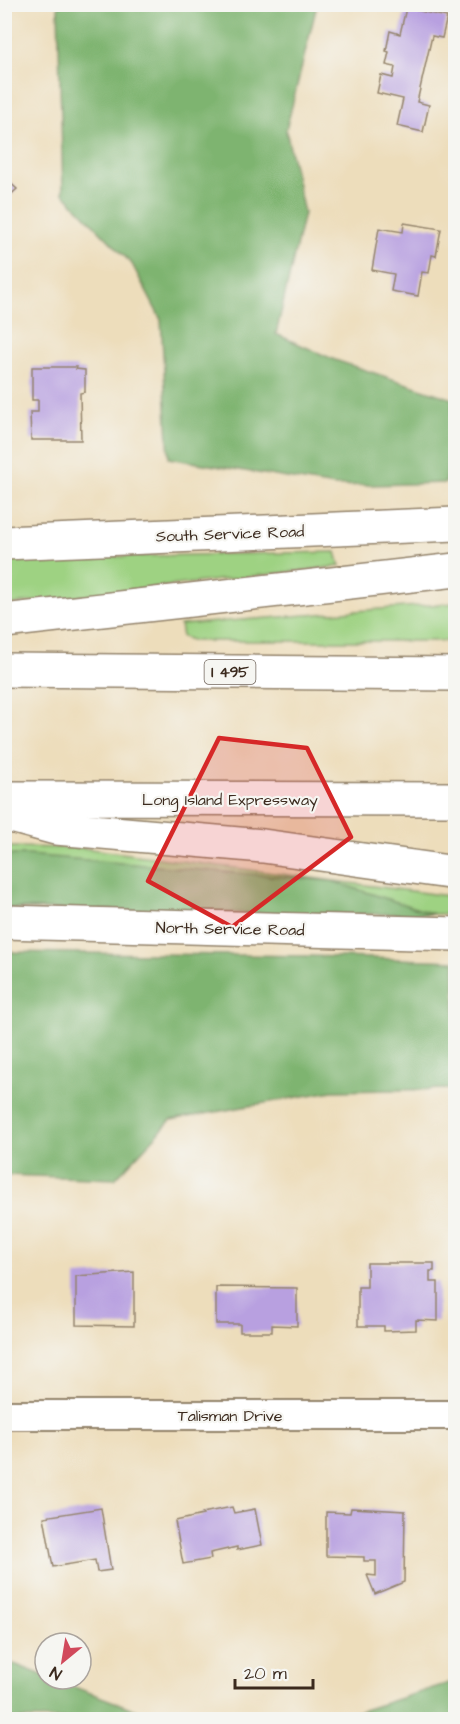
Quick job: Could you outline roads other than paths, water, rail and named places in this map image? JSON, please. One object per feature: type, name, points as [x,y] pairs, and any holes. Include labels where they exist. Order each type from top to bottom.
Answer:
[{"type":"main road","name":"South Service Road","points":[[4,543],[456,524]]},
{"type":"main road","points":[[4,621],[456,570]]},
{"type":"main road","name":"I 495","points":[[4,670],[456,674]]},
{"type":"main road","name":"Long Island Expressway","points":[[4,798],[456,799]]},
{"type":"main road","points":[[4,814],[56,828],[263,846],[456,873]]},
{"type":"main road","name":"North Service Road","points":[[4,922],[456,934]]},
{"type":"street","name":"Talisman Drive","points":[[4,1415],[456,1415]]}]
